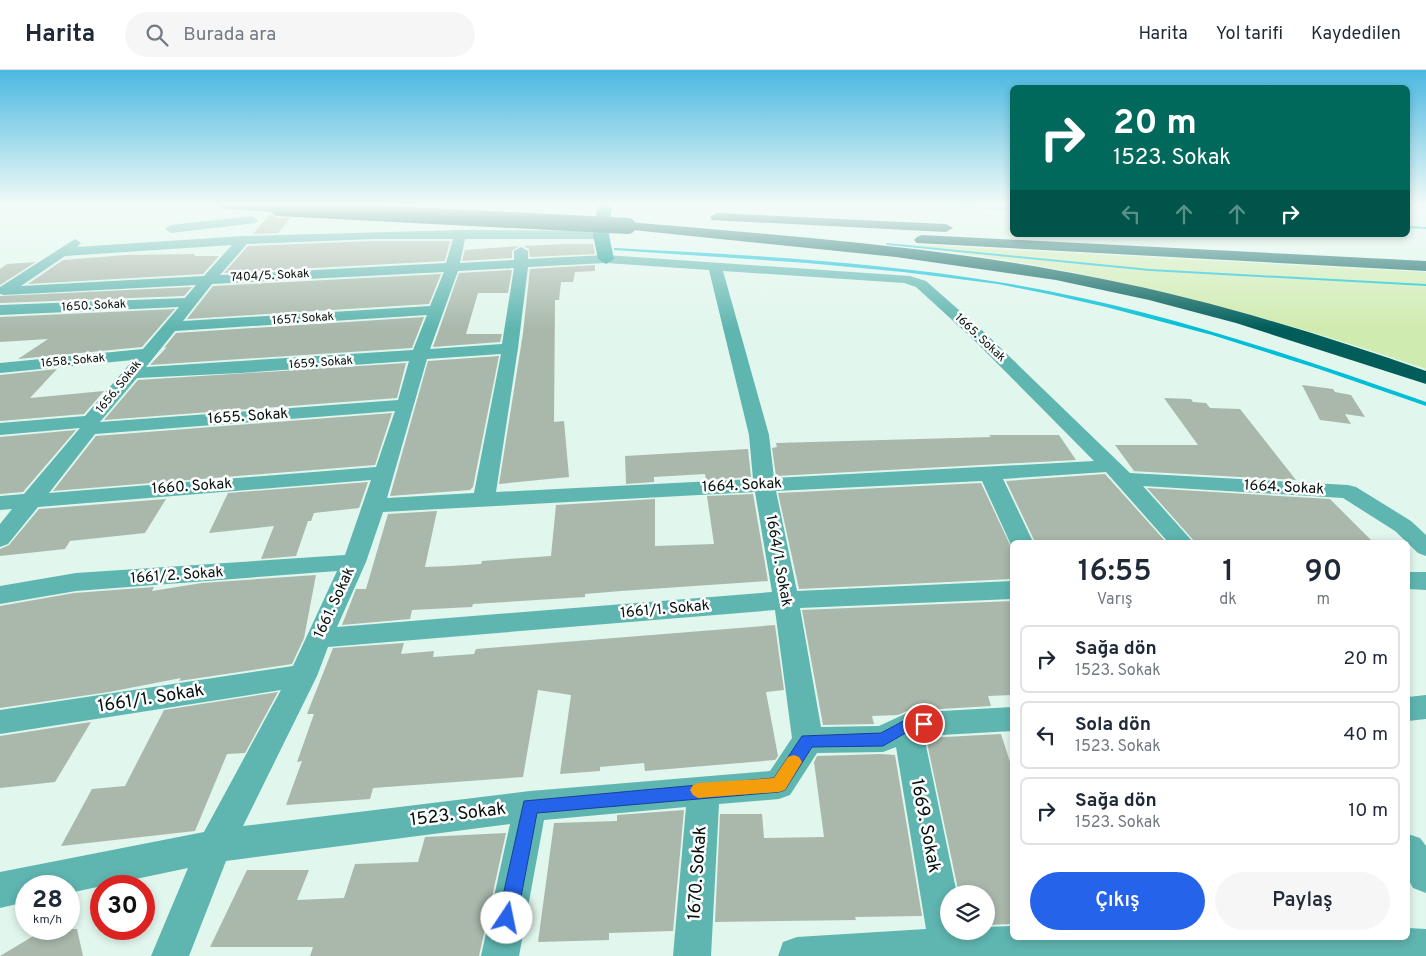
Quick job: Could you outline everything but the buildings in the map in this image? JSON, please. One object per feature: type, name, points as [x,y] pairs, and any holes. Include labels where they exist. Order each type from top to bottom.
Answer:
[{"type":"highway","points":[[855,246],[1055,275],[1151,295],[1247,320],[1426,378]]},
{"type":"highway","points":[[1094,246],[1426,266]]},
{"type":"highway","points":[[1328,246],[1426,251]]},
{"type":"street","points":[[2,292],[71,246]]},
{"type":"street","points":[[63,252],[148,246]]},
{"type":"street","name":"1656. Sokak","points":[[0,538],[146,354],[237,246]]},
{"type":"street","name":"1661. Sokak","points":[[170,956],[215,846],[303,676],[318,638],[354,562],[406,405],[419,356],[452,268],[457,246]]},
{"type":"street","points":[[484,499],[510,348],[522,246]]},
{"type":"street","points":[[603,246],[606,259]]},
{"type":"street","name":"7404/5. Sokak","points":[[2,292],[208,279],[606,259],[715,266]]},
{"type":"street","name":"1665. Sokak","points":[[715,266],[905,279],[921,284],[978,336],[1081,436],[1179,540]]},
{"type":"street","name":"1664/1. Sokak","points":[[715,266],[759,435],[764,485],[786,600],[808,740]]},
{"type":"street","name":"1650. Sokak","points":[[0,310],[189,302]]},
{"type":"street","name":"1657. Sokak","points":[[170,327],[436,310]]},
{"type":"street","name":"1659. Sokak","points":[[132,373],[419,356],[510,348]]},
{"type":"street","name":"1658. Sokak","points":[[0,368],[146,354]]},
{"type":"street","name":"1655. Sokak","points":[[0,429],[406,405]]},
{"type":"street","name":"1664. Sokak","points":[[374,506],[764,485],[990,475],[1116,472],[1348,492],[1403,526],[1426,548]]},
{"type":"street","name":"1660. Sokak","points":[[0,503],[384,473]]},
{"type":"street","points":[[990,475],[1020,540]]},
{"type":"street","name":"1661/2. Sokak","points":[[0,595],[76,582],[354,562]]},
{"type":"street","points":[[1410,581],[1426,581]]},
{"type":"street","name":"1661/1. Sokak","points":[[318,638],[786,600],[1010,590]]},
{"type":"street","name":"1661/1. Sokak","points":[[0,722],[303,676]]},
{"type":"street","points":[[1410,709],[1426,707]]},
{"type":"street","points":[[808,740],[883,739],[907,725],[1010,718]]},
{"type":"street","name":"1669. Sokak","points":[[907,725],[949,952]]},
{"type":"street","name":"1523. Sokak","points":[[0,890],[215,846],[530,806],[779,785],[808,740]]},
{"type":"street","name":"1670. Sokak","points":[[692,956],[704,790]]},
{"type":"street","points":[[500,956],[530,806]]},
{"type":"street","points":[[1410,853],[1426,876]]},
{"type":"street","points":[[798,956],[1199,945],[1426,948]]},
{"type":"green space","points":[[909,246],[947,246],[1426,272],[1426,369],[1281,323],[1183,297],[1085,275],[979,256]]},
{"type":"waterway","points":[[912,246],[1150,270],[1426,285]]},
{"type":"waterway","points":[[616,249],[760,258],[903,270],[998,283],[1053,293],[1107,305],[1214,334],[1426,404]]},
{"type":"slow traffic","points":[[698,790],[779,785],[794,762]]},
{"type":"route","points":[[507,918],[530,806],[779,785],[808,740],[883,739],[907,725],[924,724]]}]
